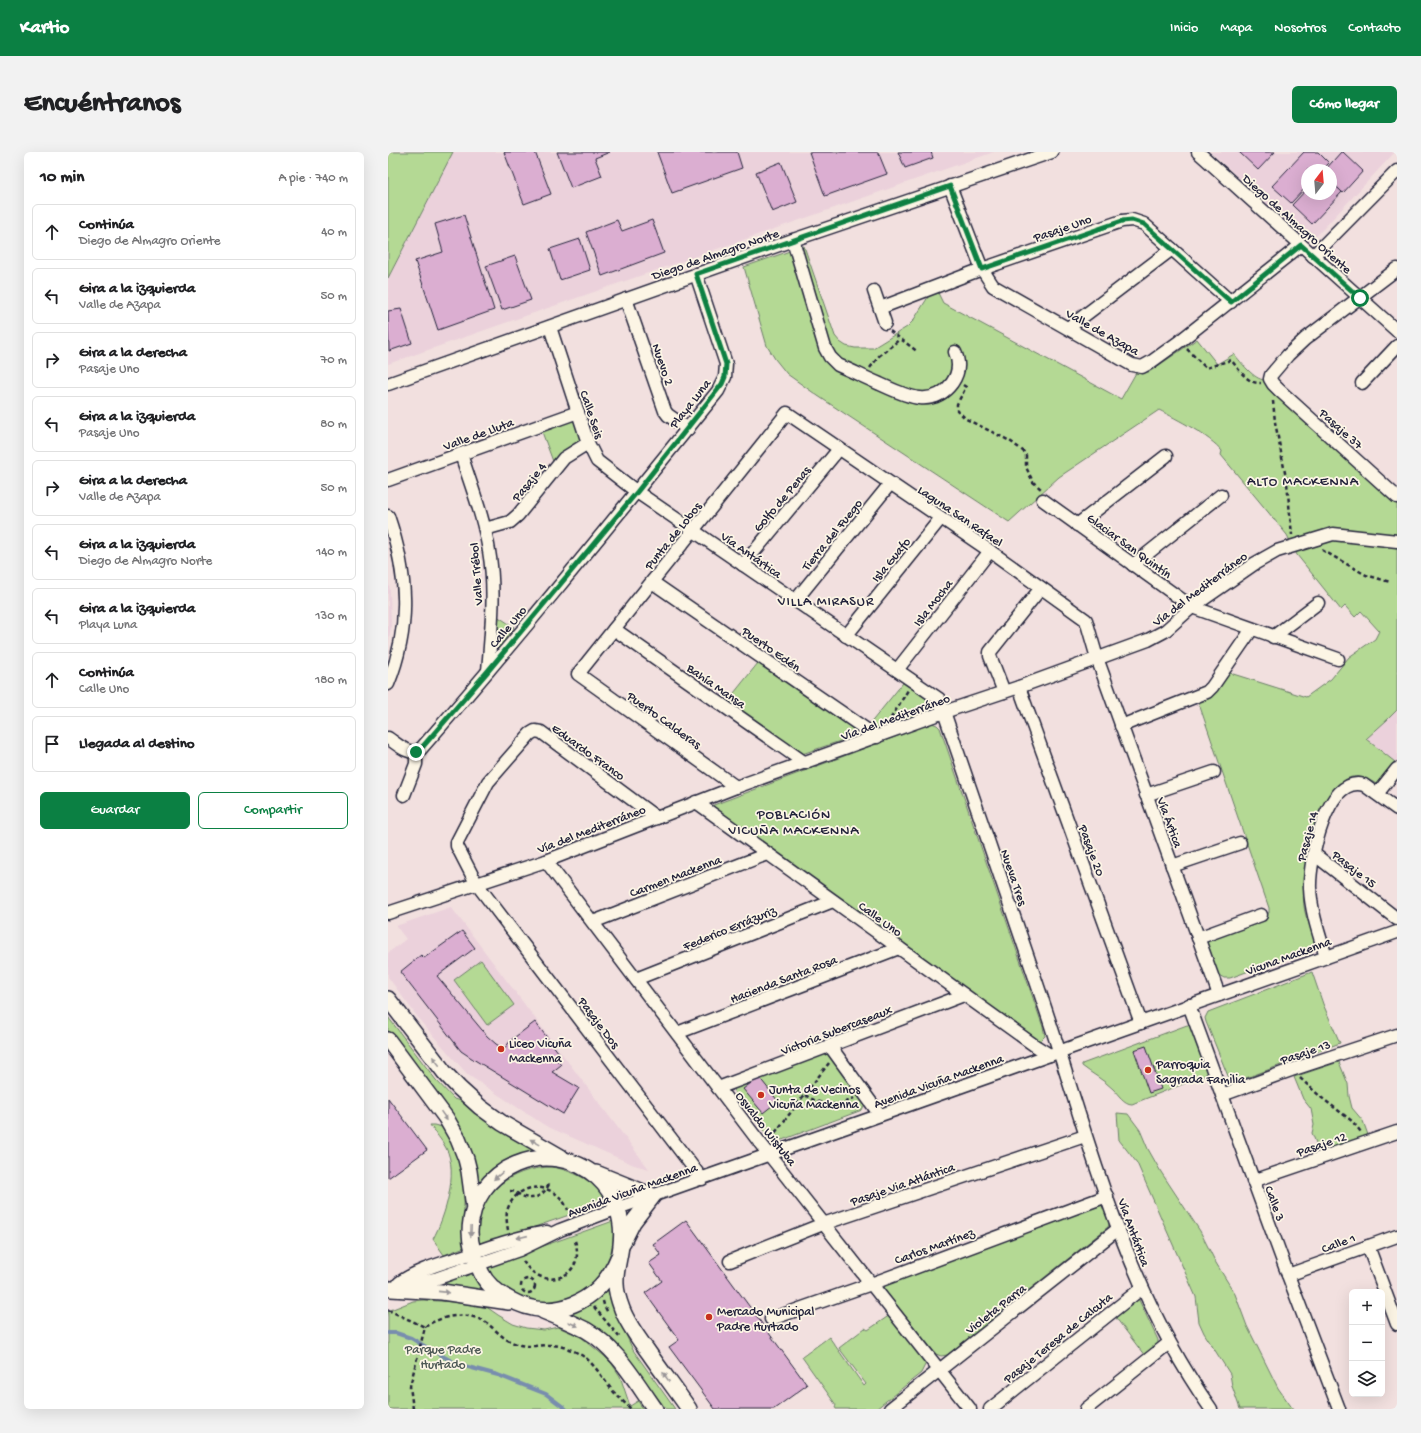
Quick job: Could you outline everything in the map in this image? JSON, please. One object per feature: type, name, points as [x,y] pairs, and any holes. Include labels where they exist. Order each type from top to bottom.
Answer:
[{"type":"main road","points":[[388,999],[459,1088],[480,1107],[502,1123],[569,1162],[653,1196],[633,1222],[608,1279],[591,1295],[576,1303],[560,1309],[537,1308]]},
{"type":"main road","points":[[388,1040],[446,1118],[458,1139],[469,1172],[474,1208]]},
{"type":"main road","points":[[516,1303],[503,1296],[482,1275],[471,1243],[470,1231],[474,1208],[481,1194],[491,1181],[503,1171],[517,1163],[533,1159],[549,1158],[569,1162]]},
{"type":"main road","points":[[586,1169],[603,1183],[612,1195],[618,1208],[622,1224],[616,1280],[620,1302],[629,1324],[689,1409]]},
{"type":"main road","points":[[390,1289],[442,1292],[516,1303],[537,1308],[586,1330],[607,1346],[621,1361],[655,1409]]},
{"type":"street","name":"Diego de Almagro Norte","points":[[388,384],[793,240],[1052,152]]},
{"type":"street","name":"Diego de Almagro Oriente","points":[[1198,152],[1397,331]]},
{"type":"street","points":[[1313,256],[1397,171]]},
{"type":"street","name":"Valle de Azapa","points":[[950,186],[982,269],[993,286],[1132,365],[1142,367],[1180,341],[1231,302],[1301,245]]},
{"type":"street","name":"Pasaje Uno","points":[[880,308],[982,269],[1122,221],[1132,220],[1144,224],[1231,302]]},
{"type":"street","points":[[793,240],[826,348],[830,357],[838,365],[909,397],[925,398],[942,394],[955,379],[959,365],[955,352]]},
{"type":"street","points":[[1068,328],[1172,249]]},
{"type":"street","points":[[1270,379],[1271,375],[1288,355],[1304,339],[1397,269]]},
{"type":"street","name":"Playa Luna","points":[[637,492],[718,391],[722,384],[726,370],[726,364],[696,274]]},
{"type":"street","points":[[874,291],[885,323]]},
{"type":"street","name":"Nuevo 2","points":[[626,299],[666,411],[668,415],[688,428]]},
{"type":"street","name":"Calle Seis","points":[[550,327],[588,443],[597,461],[637,492]]},
{"type":"street","points":[[1362,383],[1397,346]]},
{"type":"street","name":"Pasaje 37","points":[[1270,379],[1279,390],[1397,497]]},
{"type":"street","name":"Valle de Lluta","points":[[388,480],[578,412]]},
{"type":"street","name":"Laguna San Rafael","points":[[787,413],[990,551],[1086,620],[1097,658]]},
{"type":"street","name":"Punta de Lobos","points":[[578,674],[787,413]]},
{"type":"street","name":"Pasaje 4","points":[[485,529],[510,522],[518,515],[564,458],[588,443]]},
{"type":"street","name":"Golfo de Penas","points":[[744,565],[839,449]]},
{"type":"street","name":"Valle Trébol","points":[[461,454],[485,529],[490,553],[492,579],[488,671]]},
{"type":"street","points":[[1077,525],[1166,456]]},
{"type":"street","name":"Tierra del Fuego","points":[[794,601],[890,484]]},
{"type":"street","name":"Vía Antártica","points":[[637,492],[936,697],[939,700],[944,712]]},
{"type":"street","name":"Calle Uno","points":[[416,752],[419,751],[488,671],[637,492]]},
{"type":"street","points":[[1133,565],[1220,495]]},
{"type":"street","name":"Glaciar San Quintín","points":[[1043,500],[1192,607],[1338,659]]},
{"type":"street","points":[[388,516],[400,557],[405,599],[404,620],[400,646],[388,684]]},
{"type":"street","name":"Isla Guafo","points":[[846,636],[941,518]]},
{"type":"street","name":"Vía del Mediterráneo","points":[[388,913],[546,860],[696,802],[805,764],[944,712],[1019,687],[1157,636],[1166,631],[1192,607],[1266,556],[1296,544],[1333,534],[1397,541]]},
{"type":"street","name":"Isla Mocha","points":[[897,670],[990,551]]},
{"type":"street","name":"Puerto Edén","points":[[652,582],[879,737]]},
{"type":"street","points":[[1004,692],[990,656],[990,652],[1041,588]]},
{"type":"street","points":[[1273,637],[1318,603]]},
{"type":"street","name":"Bahía Mansa","points":[[614,629],[805,764]]},
{"type":"street","points":[[1121,726],[1207,692],[1252,629]]},
{"type":"street","name":"Vía Ártica","points":[[1097,658],[1219,995]]},
{"type":"street","name":"Puerto Calderas","points":[[578,674],[736,788]]},
{"type":"street","name":"Pasaje 20","points":[[1019,687],[1141,1023]]},
{"type":"street","name":"Nueva Tres","points":[[944,712],[1055,1053]]},
{"type":"street","name":"Eduardo Franco","points":[[476,883],[457,846],[457,842],[488,782],[530,734],[535,731],[541,732],[657,818]]},
{"type":"street","points":[[388,738],[405,749],[416,752],[416,764],[404,795]]},
{"type":"street","points":[[1377,794],[1397,769]]},
{"type":"street","points":[[1146,795],[1214,772]]},
{"type":"street","name":"Pasaje 14","points":[[1326,957],[1311,907],[1310,878],[1314,854],[1326,812],[1334,797],[1338,793],[1350,785],[1359,784],[1364,785],[1397,809]]},
{"type":"street","name":"Calle Uno","points":[[696,802],[1034,1045],[1055,1053]]},
{"type":"street","points":[[1172,866],[1240,843]]},
{"type":"street","name":"Carmen Mackenna","points":[[593,922],[767,854]]},
{"type":"street","name":"Pasaje 15","points":[[1314,854],[1397,919]]},
{"type":"street","name":"Osvaldo Wistuba","points":[[546,860],[769,1155],[970,1409]]},
{"type":"street","name":"Pasaje Dos","points":[[476,883],[702,1179]]},
{"type":"street","name":"Federico Errázuriz","points":[[636,979],[833,901]]},
{"type":"street","points":[[1198,938],[1261,915]]},
{"type":"street","name":"Vicuna Mackenna","points":[[1189,1006],[1397,932]]},
{"type":"street","name":"Hacienda Santa Rosa","points":[[677,1033],[899,948]]},
{"type":"street","name":"Victoria Subercaseaux","points":[[718,1088],[833,1051],[964,995]]},
{"type":"street","name":"Avenida Vicuña Mackenna","points":[[390,1289],[438,1278],[475,1258],[519,1238],[560,1230],[618,1208],[1189,1006]]},
{"type":"street","name":"Calle 3","points":[[1189,1006],[1339,1409]]},
{"type":"street","name":"Pasaje 13","points":[[1222,1095],[1291,1070],[1397,1035]]},
{"type":"street","points":[[833,1051],[880,1115]]},
{"type":"street","name":"Vía Antártica","points":[[1055,1053],[1118,1229],[1142,1288],[1169,1343],[1211,1409]]},
{"type":"street","name":"Pasaje 12","points":[[1253,1181],[1397,1132]]},
{"type":"street","name":"Pasaje Via Atlántica","points":[[730,1261],[823,1224],[1085,1136]]},
{"type":"street","name":"Carlos Martínez","points":[[771,1319],[871,1284],[1107,1196]]},
{"type":"street","name":"Violeta Parra","points":[[890,1409],[1118,1229]]},
{"type":"street","name":"Calle 1","points":[[1288,1275],[1397,1236]]},
{"type":"street","points":[[1368,1246],[1397,1324]]},
{"type":"street","name":"Pasaje Teresa de Calcuta","points":[[990,1409],[1142,1288]]},
{"type":"street","points":[[1086,1409],[1169,1343]]},
{"type":"path","points":[[885,323],[892,333],[918,352]]},
{"type":"path","points":[[865,377],[879,356],[900,340]]},
{"type":"path","points":[[1180,341],[1206,368],[1231,360],[1250,380],[1256,383],[1264,383],[1270,379]]},
{"type":"path","points":[[955,379],[966,387],[957,404],[957,410],[966,419],[1010,441],[1023,451],[1026,455],[1026,468],[1029,475],[1042,489],[1053,508]]},
{"type":"path","points":[[1274,407],[1276,430],[1287,483],[1291,531],[1296,544]]},
{"type":"path","points":[[1311,540],[1338,560],[1366,575],[1390,582]]},
{"type":"path","points":[[879,737],[913,681]]},
{"type":"path","points":[[770,1139],[805,1095],[833,1051]]},
{"type":"path","points":[[1291,1070],[1352,1122],[1368,1141]]},
{"type":"path","points":[[805,1095],[818,1102],[832,1104],[846,1102],[862,1092]]},
{"type":"path","points":[[510,1191],[514,1191],[526,1198],[536,1197],[541,1195],[547,1189],[550,1182]]},
{"type":"path","points":[[508,1230],[506,1220],[507,1212],[511,1203],[525,1190],[534,1188],[547,1189],[554,1192],[562,1197],[568,1210]]},
{"type":"path","points":[[523,1261],[535,1275],[551,1280],[560,1278],[572,1270],[576,1262],[578,1253],[575,1241]]},
{"type":"path","points":[[532,1280],[535,1275]]},
{"type":"path","points":[[526,1280],[532,1280],[535,1284],[535,1290],[531,1293],[525,1293],[522,1289],[522,1283],[526,1280]]},
{"type":"path","points":[[611,1316],[604,1305],[603,1300],[616,1280]]},
{"type":"path","points":[[388,1310],[425,1327]]},
{"type":"path","points":[[413,1409],[410,1386],[425,1327],[432,1322],[445,1317],[463,1316],[473,1317],[487,1322],[509,1342],[532,1347],[551,1345],[566,1348],[587,1359],[613,1391],[631,1409]]},
{"type":"shaded area","points":[[453,152],[994,152],[388,364],[388,278]]},
{"type":"shaded area","points":[[1211,152],[1395,152],[1309,244]]},
{"type":"shaded area","points":[[388,580],[390,590],[391,627],[388,643]]},
{"type":"shaded area","points":[[1397,710],[1397,764],[1365,739]]},
{"type":"shaded area","name":"Liceo Vicuña Mackenna","points":[[451,907],[649,1169],[634,1165],[546,1126],[468,1075],[422,1023],[388,977],[388,953],[406,939],[396,926]]},
{"type":"green space","points":[[388,152],[453,152],[388,278]]},
{"type":"green space","points":[[804,246],[835,336],[846,346],[855,348],[873,348],[907,327],[913,321],[930,294],[938,293],[943,303],[1121,399],[1137,371],[1149,372],[1197,339],[1217,364],[1234,354],[1252,374],[1265,380],[1397,500],[1397,710],[1366,739],[1395,762],[1378,785],[1366,779],[1356,777],[1348,778],[1336,790],[1332,799],[1307,862],[1304,882],[1304,910],[1317,946],[1230,978],[1224,978],[1217,974],[1207,942],[1210,936],[1269,913],[1269,908],[1198,701],[1216,691],[1230,673],[1306,697],[1331,679],[1349,657],[1375,639],[1379,631],[1361,611],[1355,617],[1345,606],[1341,610],[1297,555],[1287,535],[1221,455],[1222,451],[1217,445],[1193,428],[1159,410],[1059,477],[1009,522],[818,396],[787,374],[767,346],[744,267]]},
{"type":"green space","points":[[572,419],[576,420],[582,442],[554,464],[542,432]]},
{"type":"green space","points":[[497,616],[514,627],[500,647],[496,649],[495,648]]},
{"type":"green space","points":[[758,663],[855,729],[855,736],[802,754],[726,703]]},
{"type":"green space","points":[[903,683],[931,702],[933,706],[930,711],[878,729],[872,728],[869,725]]},
{"type":"green space","points":[[932,723],[940,728],[1043,1027],[1045,1036],[1040,1041],[1035,1039],[711,806]]},
{"type":"green space","points":[[481,960],[514,1005],[487,1025],[454,980]]},
{"type":"green space","points":[[1312,972],[1323,1004],[1340,1043],[1238,1081],[1232,1080],[1228,1076],[1206,1022],[1205,1018],[1208,1012]]},
{"type":"green space","points":[[388,1017],[436,1080],[454,1099],[461,1100],[544,1152],[479,1187],[447,1109],[388,1030]]},
{"type":"green space","points":[[1187,1025],[1190,1026],[1208,1073],[1132,1104],[1124,1101],[1102,1080],[1082,1066],[1082,1064]]},
{"type":"green space","points":[[822,1052],[830,1055],[865,1104],[862,1110],[782,1140],[770,1138],[734,1092],[735,1087]]},
{"type":"green space","points":[[1339,1062],[1348,1084],[1352,1108],[1363,1121],[1368,1135],[1320,1153],[1312,1133],[1314,1125],[1311,1109],[1303,1099],[1294,1077]]},
{"type":"green space","points":[[1117,1113],[1128,1114],[1140,1130],[1148,1149],[1161,1172],[1200,1231],[1216,1263],[1235,1294],[1247,1326],[1278,1388],[1293,1409],[1240,1409],[1232,1386],[1230,1374],[1204,1333],[1199,1322],[1196,1297],[1137,1163],[1119,1140]]},
{"type":"green space","points":[[430,1125],[442,1127],[454,1148],[462,1171],[463,1179],[464,1246],[444,1255],[433,1239],[442,1219],[449,1194],[451,1182],[450,1158],[443,1142]]},
{"type":"green space","points":[[551,1167],[575,1174],[591,1183],[602,1196],[604,1203],[517,1233],[477,1244],[478,1219],[482,1207],[496,1188],[516,1175],[539,1168]]},
{"type":"green space","points":[[1098,1202],[1105,1205],[1110,1222],[1108,1227],[947,1355],[941,1356],[936,1354],[884,1288],[886,1283]]},
{"type":"green space","points":[[613,1221],[611,1251],[606,1265],[589,1287],[564,1300],[533,1303],[508,1293],[495,1282],[485,1267]]},
{"type":"green space","points":[[471,1273],[483,1292],[440,1284]]},
{"type":"green space","points":[[610,1285],[616,1313],[633,1350],[675,1409],[666,1409],[629,1360],[565,1314]]},
{"type":"green space","points":[[1137,1299],[1139,1300],[1158,1340],[1158,1344],[1145,1356],[1113,1314]]},
{"type":"green space","name":"Parque Padre Hurtado","points":[[423,1300],[455,1302],[488,1308],[513,1324],[526,1328],[544,1330],[558,1327],[581,1337],[612,1364],[620,1376],[630,1406],[638,1401],[643,1409],[388,1409],[388,1311],[413,1301]]},
{"type":"green space","points":[[890,1315],[926,1363],[921,1373],[876,1409],[836,1409],[836,1405],[802,1357],[829,1337],[864,1386],[866,1384],[839,1348],[865,1328],[868,1330]]},
{"type":"building","points":[[504,152],[535,152],[551,194],[524,204]]},
{"type":"building","points":[[557,152],[610,152],[595,158],[602,176],[571,188]]},
{"type":"building","points":[[657,152],[737,152],[742,168],[672,193]]},
{"type":"building","points":[[809,152],[878,152],[887,174],[825,196]]},
{"type":"building","points":[[898,152],[931,152],[933,158],[905,168]]},
{"type":"building","points":[[1239,152],[1275,152],[1258,170]]},
{"type":"building","points":[[1304,152],[1318,152],[1329,163],[1301,164],[1301,192],[1291,203],[1272,186]]},
{"type":"building","points":[[1341,152],[1343,152],[1363,171],[1343,193],[1337,187],[1337,164],[1330,164]]},
{"type":"building","points":[[781,162],[797,202],[772,212],[756,172]]},
{"type":"building","points":[[1337,187],[1342,192],[1337,197]]},
{"type":"building","points":[[1301,195],[1301,200],[1334,200],[1312,224],[1292,205]]},
{"type":"building","points":[[464,215],[494,310],[438,330],[415,261],[443,252],[435,224]]},
{"type":"building","points":[[617,220],[622,231],[652,220],[664,253],[602,276],[586,232]]},
{"type":"building","points":[[580,239],[590,270],[560,280],[550,249]]},
{"type":"building","points":[[515,256],[531,300],[502,310],[486,266]]},
{"type":"building","points":[[401,309],[412,343],[389,351],[388,311]]},
{"type":"building","points":[[462,931],[475,948],[437,976],[487,1036],[504,1049],[511,1040],[535,1022],[559,1053],[554,1057],[561,1065],[552,1072],[579,1088],[563,1114],[461,1051],[400,972],[421,955],[424,958]]},
{"type":"building","name":"Parroquia Sagrada Familia","points":[[1146,1046],[1161,1089],[1149,1093],[1134,1050]]},
{"type":"building","name":"Junta de Vecinos Vicuña Mackenna","points":[[759,1077],[778,1101],[763,1113],[743,1089]]},
{"type":"building","points":[[388,1098],[427,1150],[388,1178]]},
{"type":"building","name":"Mercado Municipal Padre Hurtado","points":[[686,1220],[807,1385],[774,1409],[715,1409],[669,1347],[679,1340],[645,1293],[662,1281],[649,1263],[661,1255],[653,1244]]},
{"type":"waterway","points":[[388,1333],[396,1333],[411,1338],[457,1364],[498,1375],[546,1394],[566,1409]]},
{"type":"place","name":"Liceo Vicuña Mackenna","points":[[501,1049]]},
{"type":"place","name":"Parroquia Sagrada Familia","points":[[1148,1070]]},
{"type":"place","name":"Junta de Vecinos Vicuña Mackenna","points":[[761,1095]]},
{"type":"place","name":"Mercado Municipal Padre Hurtado","points":[[709,1317]]},
{"type":"district","name":"ALTO MACKENNA","points":[[1303,480]]},
{"type":"district","name":"VILLA MIRASUR","points":[[826,600]]},
{"type":"district","name":"POBLACIÓN VICUÑA MACKENNA","points":[[794,822]]},
{"type":"route","points":[[416,752],[419,751],[488,671],[637,492],[718,391],[725,377],[726,364],[696,274],[950,186],[982,269],[1122,221],[1132,220],[1144,224],[1231,302],[1301,245],[1360,298]]}]
